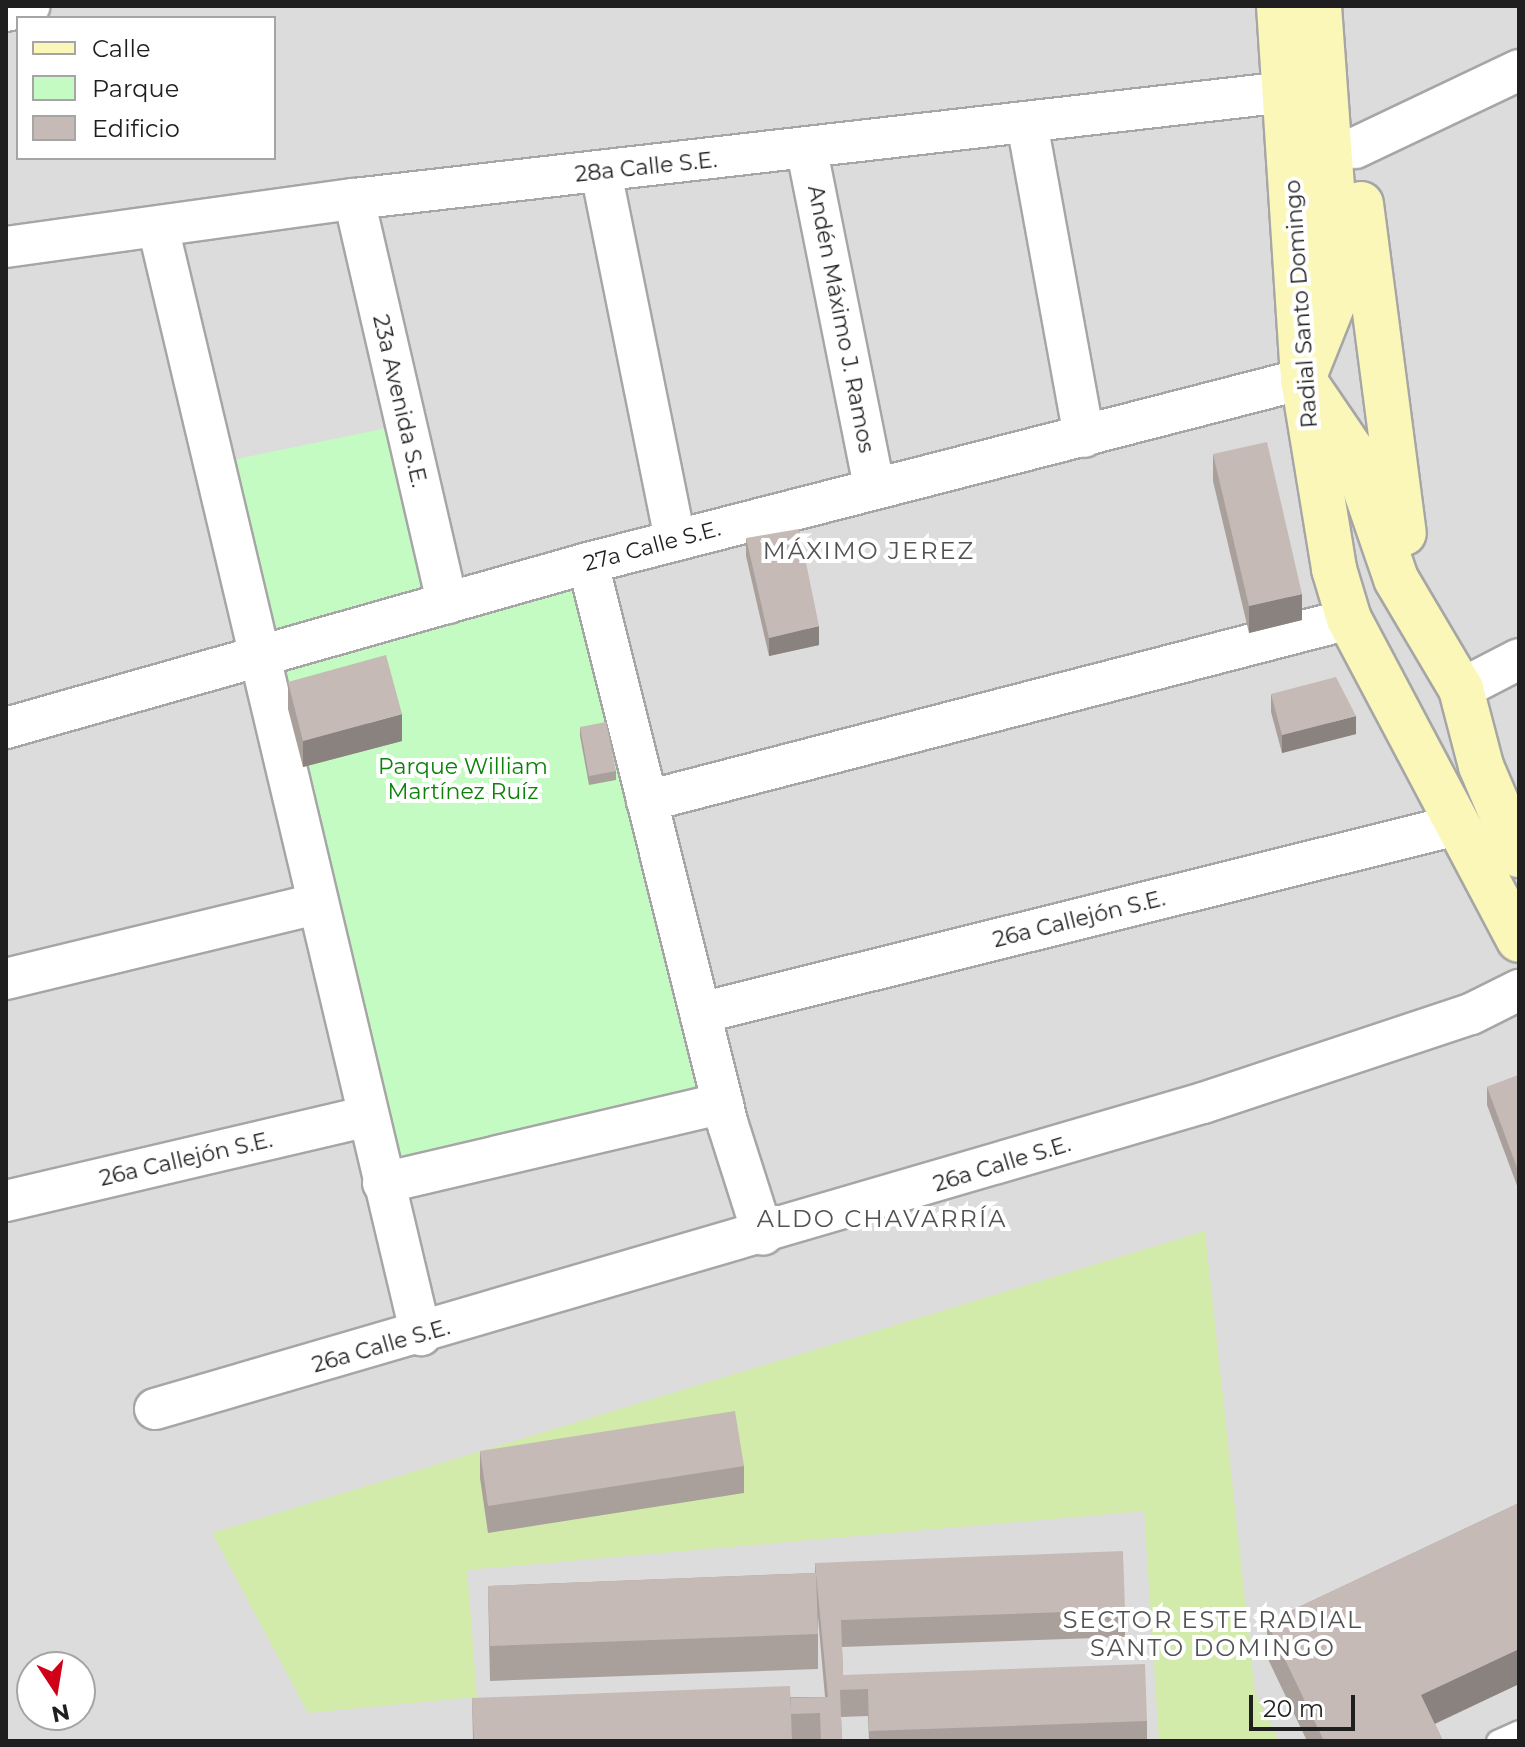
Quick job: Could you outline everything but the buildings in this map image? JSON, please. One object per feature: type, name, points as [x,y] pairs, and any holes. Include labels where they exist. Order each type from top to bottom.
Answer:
[{"type":"main road","name":"Radial Santo Domingo","points":[[1279,6],[1303,379],[1322,508],[1349,619],[1519,940]]},
{"type":"main road","points":[[1319,6],[1337,258],[1332,306],[1303,379],[1352,451],[1396,579],[1461,689],[1481,766],[1519,855]]},
{"type":"main road","points":[[1333,6],[1355,148],[1404,534],[1423,601],[1461,689],[1519,803]]},
{"type":"street","points":[[6,11],[29,6]]},
{"type":"street","points":[[1355,148],[1519,70]]},
{"type":"street","name":"28a Calle S.E.","points":[[6,247],[354,199],[807,151],[1286,92]]},
{"type":"street","points":[[1027,123],[1084,437]]},
{"type":"street","name":"Andén Máximo J. Ramos","points":[[807,151],[874,487]]},
{"type":"street","points":[[601,172],[675,540]]},
{"type":"street","name":"23a Avenida S.E.","points":[[354,199],[447,603]]},
{"type":"street","points":[[158,227],[258,661],[421,1335]]},
{"type":"street","name":"27a Calle S.E.","points":[[8,716],[258,661],[588,563],[1303,379]]},
{"type":"street","points":[[588,563],[723,1103],[763,1235]]},
{"type":"street","points":[[647,801],[1349,619]]},
{"type":"street","points":[[1461,689],[1519,659]]},
{"type":"street","name":"26a Callejón S.E.","points":[[700,1013],[1457,825]]},
{"type":"street","points":[[6,979],[316,904]]},
{"type":"street","name":"26a Calle S.E.","points":[[155,1409],[421,1335],[1203,1103],[1471,1014],[1519,990]]},
{"type":"street","points":[[383,1183],[723,1103]]},
{"type":"street","name":"26a Callejón S.E.","points":[[6,1201],[367,1116]]},
{"type":"lane","points":[[1497,1741],[1519,1731]]},
{"type":"shaded area","points":[[6,6],[1519,6],[1519,1741],[6,1741]]},
{"type":"green space","points":[[406,424],[447,603],[258,661],[213,464]]},
{"type":"green space","name":"Parque William Martínez Ruíz","points":[[588,563],[705,1087],[385,1172],[262,663]]},
{"type":"green space","points":[[1205,1231],[1255,1693],[1279,1741],[1159,1741],[1144,1511],[467,1570],[477,1697],[308,1713],[212,1533]]},
{"type":"district","name":"MÁXIMO JEREZ","points":[[869,551]]},
{"type":"district","name":"ALDO CHAVARRÍA","points":[[882,1219]]},
{"type":"district","name":"SECTOR ESTE RADIAL SANTO DOMINGO","points":[[1213,1634]]}]
